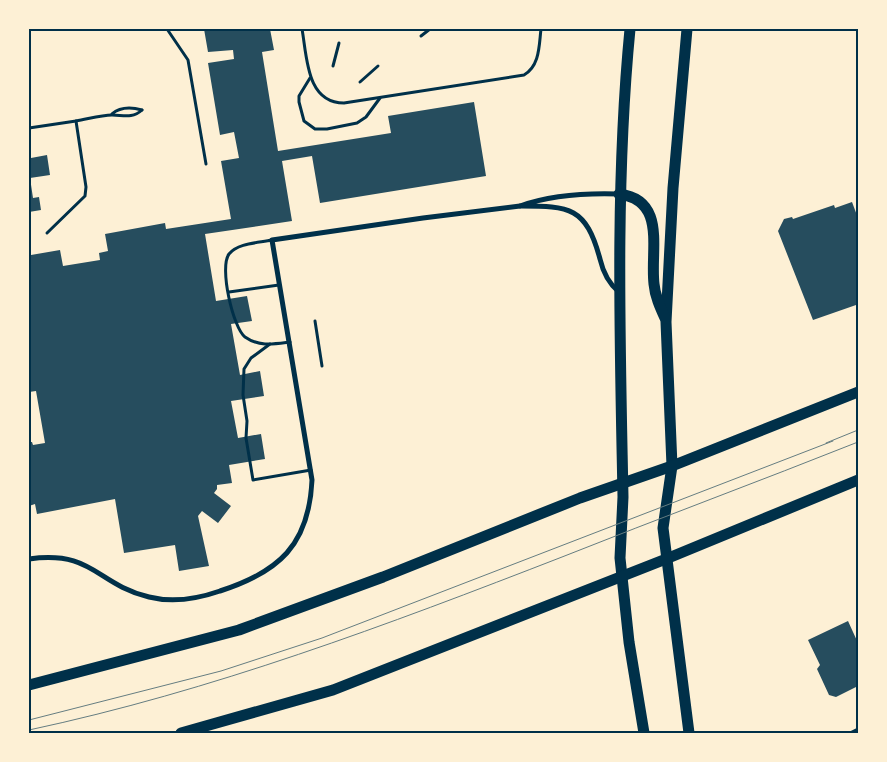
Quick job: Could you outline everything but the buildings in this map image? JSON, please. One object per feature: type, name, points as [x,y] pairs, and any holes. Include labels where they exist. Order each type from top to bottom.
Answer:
[{"type":"main road","points":[[630,29],[623,107],[619,194],[623,482],[619,542],[621,576],[644,733]]},
{"type":"main road","points":[[687,29],[673,188],[666,322],[672,466],[663,528],[689,733]]},
{"type":"main road","points":[[619,194],[635,198],[646,207],[652,216],[654,285],[666,322]]},
{"type":"main road","points":[[29,685],[239,630],[383,577],[623,482],[672,466],[858,392]]},
{"type":"main road","points":[[181,733],[333,690],[666,559],[858,480]]},
{"type":"street","points":[[29,559],[53,556],[76,560],[123,588],[160,599],[186,599],[216,593],[260,576],[279,562],[293,545],[309,510],[312,470],[272,240],[520,206],[552,198],[597,193],[619,194]]},
{"type":"street","points":[[520,206],[563,209],[583,219],[592,234],[606,278],[621,293]]},
{"type":"lane","points":[[167,29],[188,60],[206,164]]},
{"type":"lane","points":[[302,29],[310,78],[318,92],[336,103],[380,98],[524,75],[533,67],[536,59],[541,29]]},
{"type":"lane","points":[[310,78],[299,96],[299,102],[304,121],[315,129],[327,129],[357,123],[366,117],[380,98]]},
{"type":"lane","points":[[29,128],[112,115],[124,116],[135,114],[142,110],[133,108],[118,110],[112,115]]},
{"type":"lane","points":[[47,233],[85,196],[86,187],[76,121]]},
{"type":"lane","points":[[272,240],[241,246],[229,254],[224,266],[239,332],[252,341],[270,344],[290,342]]},
{"type":"lane","points":[[229,292],[279,284]]},
{"type":"lane","points":[[270,344],[251,358],[244,369],[243,395],[247,421],[246,438],[253,480],[312,470]]},
{"type":"lane","points":[[850,733],[858,729]]},
{"type":"path","points":[[421,36],[430,29]]},
{"type":"path","points":[[333,66],[339,43]]},
{"type":"path","points":[[360,82],[378,66]]},
{"type":"path","points":[[315,321],[322,366]]},
{"type":"tram line","points":[[826,443],[858,430]]},
{"type":"tram line","points":[[29,720],[221,671],[322,638],[833,441]]},
{"type":"tram line","points":[[29,730],[165,696],[232,676],[365,631],[858,442]]}]
